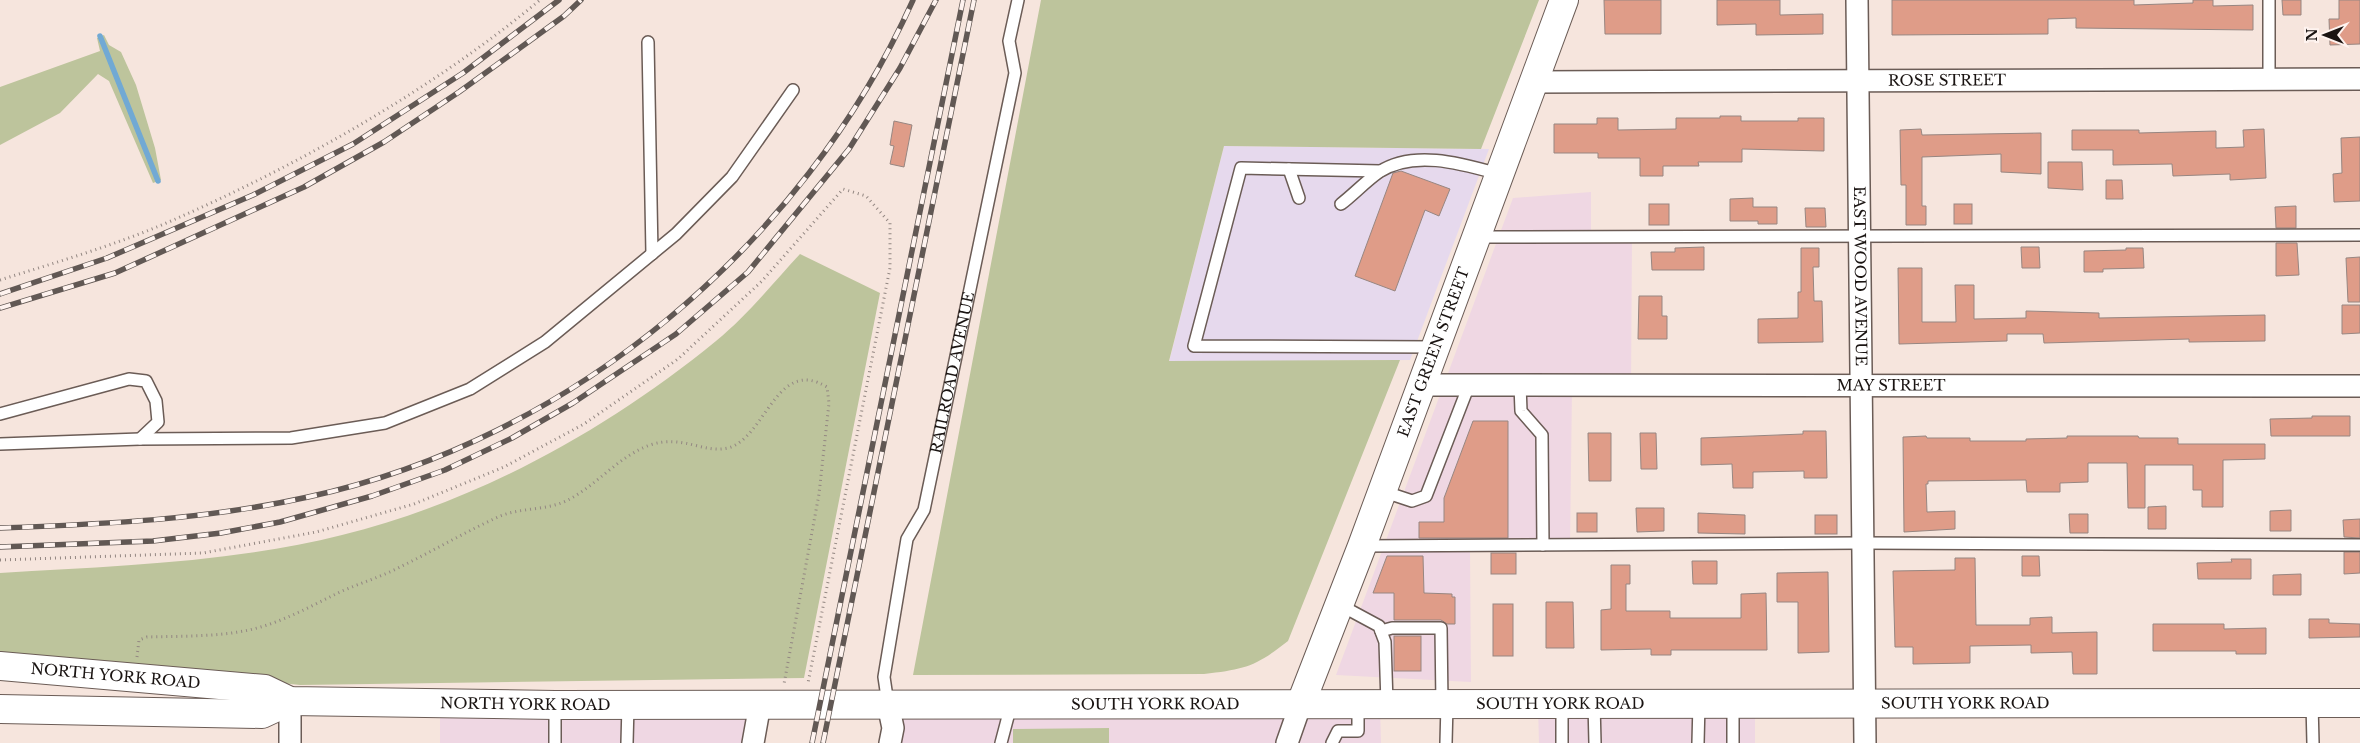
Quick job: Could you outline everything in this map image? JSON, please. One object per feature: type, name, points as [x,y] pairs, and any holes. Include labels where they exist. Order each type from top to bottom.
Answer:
[{"type":"main road","name":"EAST GREEN STREET","points":[[1301,704],[1362,546],[1564,0]]},
{"type":"main road","name":"NORTH YORK ROAD","points":[[0,666],[265,689],[290,701],[555,705],[781,704]]},
{"type":"main road","name":"NORTH YORK ROAD","points":[[0,709],[262,714],[290,701]]},
{"type":"main road","name":"SOUTH YORK ROAD","points":[[781,704],[2360,703]]},
{"type":"street","name":"EAST WOOD AVENUE","points":[[1857,0],[1865,743]]},
{"type":"street","name":"ROSE STREET","points":[[1533,82],[1858,83],[2360,79]]},
{"type":"street","name":"MAY STREET","points":[[1422,385],[2360,386]]},
{"type":"street","points":[[290,701],[290,743]]},
{"type":"street","points":[[752,743],[781,704]]},
{"type":"street","name":"RAILROAD AVENUE","points":[[888,704],[893,728],[890,743]]},
{"type":"street","points":[[1287,743],[1301,704]]},
{"type":"lane","name":"RAILROAD AVENUE","points":[[888,704],[884,677],[907,539],[924,510],[1015,73],[1009,41],[1018,0]]},
{"type":"lane","points":[[2269,0],[2269,79]]},
{"type":"lane","points":[[648,42],[652,254]]},
{"type":"lane","points":[[0,444],[140,439],[291,438],[385,424],[470,389],[545,342],[676,234],[732,177],[793,90]]},
{"type":"lane","points":[[1436,346],[1194,346],[1241,168],[1380,171],[1409,161],[1452,162],[1499,174]]},
{"type":"lane","points":[[1289,169],[1299,198]]},
{"type":"lane","points":[[1341,204],[1380,171]]},
{"type":"lane","points":[[1475,237],[2360,235]]},
{"type":"lane","points":[[0,414],[129,379],[146,381],[156,401],[158,422],[140,439]]},
{"type":"lane","points":[[1382,491],[1412,501],[1426,496],[1469,385]]},
{"type":"lane","points":[[1520,385],[1521,411],[1542,435],[1543,545]]},
{"type":"lane","points":[[1362,546],[2360,545]]},
{"type":"lane","points":[[1339,604],[1379,626],[1385,642],[1387,704]]},
{"type":"lane","points":[[1380,631],[1392,628],[1441,628],[1446,743]]},
{"type":"lane","points":[[2312,703],[2313,743]]},
{"type":"lane","points":[[1001,743],[1011,704]]},
{"type":"lane","points":[[1332,743],[1338,731],[1358,731],[1358,704]]},
{"type":"lane","points":[[1562,704],[1562,743]]},
{"type":"lane","points":[[1594,704],[1595,743]]},
{"type":"lane","points":[[1698,704],[1698,743]]},
{"type":"lane","points":[[1733,704],[1733,743]]},
{"type":"lane","points":[[555,705],[555,743]]},
{"type":"lane","points":[[627,743],[628,705]]},
{"type":"path","points":[[0,280],[74,257],[170,222],[269,176],[351,130],[443,71],[540,0]]},
{"type":"path","points":[[0,560],[203,553],[316,532],[414,504],[504,467],[584,424],[678,359],[762,281],[843,189],[866,196],[890,223],[890,268],[781,704]]},
{"type":"path","points":[[134,678],[139,640],[147,637],[219,634],[271,623],[398,568],[500,516],[567,501],[587,489],[632,454],[665,440],[721,448],[736,445],[754,430],[775,397],[785,387],[806,380],[819,382],[827,386],[829,403],[820,494],[781,704]]},
{"type":"shaded area","points":[[1224,146],[1489,149],[1410,360],[1169,362]]},
{"type":"shaded area","points":[[1591,192],[1591,239],[1632,238],[1631,389],[1572,388],[1570,547],[1470,548],[1471,682],[1336,675],[1513,198]]},
{"type":"shaded area","points":[[756,707],[749,743],[440,743],[440,709]]},
{"type":"shaded area","points":[[1303,707],[1380,708],[1381,743],[1290,743]]},
{"type":"shaded area","points":[[1538,707],[1755,707],[1755,743],[1539,743]]},
{"type":"shaded area","points":[[903,709],[1294,709],[1282,743],[895,743]]},
{"type":"green space","points":[[1041,0],[1539,0],[1481,149],[1224,146],[1169,361],[1400,360],[1288,641],[1258,662],[1240,668],[1204,674],[913,675]]},
{"type":"green space","points":[[104,35],[109,45],[121,52],[136,85],[155,148],[161,180],[153,183],[109,81],[98,74],[60,113],[0,145],[0,87],[100,51],[97,38]]},
{"type":"green space","points":[[800,254],[880,293],[804,678],[300,685],[0,653],[0,573],[172,562],[258,552],[342,535],[393,521],[443,503],[540,459],[586,433],[631,404],[716,341],[749,310]]},
{"type":"green space","points":[[1109,728],[1109,743],[1013,743],[1013,729]]},
{"type":"building","points":[[1604,0],[1661,0],[1661,34],[1605,34]]},
{"type":"building","points":[[1717,0],[1780,0],[1780,15],[1823,14],[1823,34],[1756,35],[1756,24],[1717,25]]},
{"type":"building","points":[[1892,0],[2134,0],[2134,5],[2193,3],[2193,0],[2213,0],[2213,6],[2253,5],[2253,30],[2076,28],[2076,18],[2048,19],[2048,34],[1892,35]]},
{"type":"building","points":[[2282,0],[2301,0],[2301,15],[2283,15]]},
{"type":"building","points":[[2339,0],[2360,0],[2360,44],[2330,45],[2329,19],[2339,19]]},
{"type":"building","points":[[1720,116],[1741,116],[1741,121],[1798,121],[1798,118],[1824,118],[1824,151],[1742,149],[1742,162],[1698,162],[1699,166],[1663,166],[1663,176],[1640,176],[1640,158],[1598,158],[1598,153],[1554,153],[1554,124],[1597,124],[1597,118],[1618,118],[1618,130],[1676,129],[1676,118],[1720,118]]},
{"type":"building","points":[[894,121],[912,125],[904,167],[890,164],[894,146],[890,145]]},
{"type":"building","points":[[1921,129],[1922,135],[2041,133],[2041,174],[2001,172],[2001,154],[1922,157],[1922,206],[1926,206],[1926,225],[1906,225],[1906,185],[1901,185],[1900,130]]},
{"type":"building","points":[[2264,129],[2266,178],[2230,180],[2230,174],[2173,176],[2172,164],[2113,165],[2113,150],[2072,150],[2072,130],[2139,130],[2139,133],[2216,131],[2216,148],[2244,147],[2243,130]]},
{"type":"building","points":[[2360,137],[2360,201],[2334,202],[2333,174],[2342,173],[2341,138]]},
{"type":"building","points":[[2048,162],[2082,162],[2083,190],[2048,188]]},
{"type":"building","points":[[1401,171],[1450,189],[1439,216],[1425,210],[1395,291],[1355,276],[1393,173]]},
{"type":"building","points":[[2106,180],[2122,180],[2123,199],[2106,199]]},
{"type":"building","points":[[1753,198],[1753,207],[1777,207],[1777,224],[1758,224],[1758,221],[1730,221],[1730,199]]},
{"type":"building","points":[[1649,204],[1669,204],[1669,225],[1649,225]]},
{"type":"building","points":[[1954,204],[1972,204],[1972,224],[1954,224]]},
{"type":"building","points":[[2296,206],[2296,228],[2276,228],[2275,207]]},
{"type":"building","points":[[1805,208],[1825,208],[1826,227],[1806,227]]},
{"type":"building","points":[[2276,243],[2297,243],[2299,275],[2276,276]]},
{"type":"building","points":[[1704,247],[1704,270],[1652,270],[1651,252],[1675,252],[1675,248]]},
{"type":"building","points":[[2021,247],[2039,247],[2040,268],[2022,268]]},
{"type":"building","points":[[1801,248],[1819,248],[1819,267],[1813,267],[1814,301],[1822,301],[1823,342],[1758,343],[1758,319],[1798,318],[1798,292],[1801,292]]},
{"type":"building","points":[[2126,248],[2143,248],[2144,268],[2103,269],[2103,272],[2084,272],[2084,251],[2126,250]]},
{"type":"building","points":[[2360,257],[2360,302],[2348,302],[2346,258]]},
{"type":"building","points":[[1898,268],[1922,268],[1922,322],[1956,322],[1955,285],[1974,285],[1974,319],[2026,318],[2026,311],[2099,313],[2099,318],[2265,315],[2265,341],[2189,342],[2189,339],[2044,343],[2043,334],[2007,334],[2007,341],[1899,344]]},
{"type":"building","points":[[1639,296],[1662,296],[1662,316],[1667,316],[1667,339],[1638,339]]},
{"type":"building","points":[[2342,305],[2360,305],[2360,333],[2342,334]]},
{"type":"building","points":[[2312,416],[2350,416],[2350,436],[2271,436],[2270,419],[2312,418]]},
{"type":"building","points":[[1473,421],[1508,421],[1508,538],[1419,538],[1419,522],[1444,522],[1444,498]]},
{"type":"building","points":[[1803,431],[1826,431],[1827,478],[1804,478],[1804,471],[1753,472],[1753,488],[1733,488],[1732,464],[1701,465],[1701,438],[1803,434]]},
{"type":"building","points":[[1588,433],[1611,433],[1611,481],[1589,481]]},
{"type":"building","points":[[1640,433],[1656,433],[1657,469],[1641,469]]},
{"type":"building","points":[[1926,436],[1927,438],[1970,438],[1970,441],[2026,441],[2026,439],[2067,438],[2067,436],[2178,438],[2178,444],[2265,444],[2265,459],[2223,460],[2223,507],[2202,507],[2202,490],[2193,490],[2193,465],[2145,465],[2145,508],[2128,508],[2127,463],[2088,463],[2088,482],[2060,483],[2060,492],[2027,492],[2026,480],[1928,481],[1928,484],[1926,484],[1927,512],[1955,511],[1955,529],[1904,532],[1903,437]]},
{"type":"building","points":[[2166,506],[2166,529],[2148,529],[2148,507]]},
{"type":"building","points":[[1636,508],[1664,508],[1664,531],[1637,532]]},
{"type":"building","points":[[2291,510],[2291,531],[2270,531],[2270,511]]},
{"type":"building","points":[[1577,513],[1597,513],[1597,532],[1577,532]]},
{"type":"building","points":[[1698,513],[1745,515],[1745,534],[1698,533]]},
{"type":"building","points":[[2069,514],[2088,514],[2088,533],[2070,533]]},
{"type":"building","points":[[1815,515],[1837,515],[1837,534],[1815,534]]},
{"type":"building","points":[[2360,519],[2360,538],[2344,537],[2343,520]]},
{"type":"building","points":[[2344,552],[2360,552],[2360,573],[2344,574]]},
{"type":"building","points":[[1491,553],[1516,553],[1516,574],[1491,574]]},
{"type":"building","points":[[1387,556],[1423,556],[1424,593],[1452,594],[1452,597],[1455,597],[1455,624],[1447,624],[1441,620],[1394,620],[1394,593],[1373,593]]},
{"type":"building","points":[[2022,556],[2039,556],[2040,576],[2022,576]]},
{"type":"building","points":[[1955,558],[1975,558],[1976,625],[2030,625],[2030,618],[2052,617],[2052,633],[2097,632],[2097,674],[2073,674],[2072,652],[2031,653],[2031,645],[1970,646],[1970,663],[1913,664],[1913,647],[1895,647],[1893,571],[1955,570]]},
{"type":"building","points":[[2231,559],[2251,559],[2251,579],[2198,579],[2197,563],[2232,562]]},
{"type":"building","points":[[1692,561],[1717,561],[1717,584],[1693,584]]},
{"type":"building","points":[[1611,565],[1630,565],[1630,584],[1626,584],[1626,611],[1670,611],[1670,618],[1741,618],[1741,594],[1766,593],[1767,650],[1671,650],[1671,655],[1651,655],[1651,649],[1601,650],[1601,610],[1611,609]]},
{"type":"building","points":[[1828,572],[1829,652],[1798,653],[1798,602],[1777,602],[1777,573]]},
{"type":"building","points":[[2301,574],[2301,595],[2273,595],[2273,575]]},
{"type":"building","points":[[1546,602],[1573,602],[1574,648],[1546,648]]},
{"type":"building","points":[[1493,604],[1513,604],[1513,656],[1493,656]]},
{"type":"building","points":[[2309,619],[2329,619],[2329,623],[2360,624],[2360,637],[2309,638]]},
{"type":"building","points":[[2153,624],[2224,624],[2224,629],[2266,628],[2266,654],[2236,654],[2236,651],[2153,651]]},
{"type":"building","points":[[1394,636],[1421,636],[1421,671],[1394,671]]},
{"type":"waterway","points":[[100,36],[158,181]]},
{"type":"railway","points":[[0,294],[107,258],[253,195],[353,144],[463,73],[559,0]]},
{"type":"railway","points":[[0,308],[115,273],[304,187],[384,142],[459,92],[564,16],[581,0]]},
{"type":"railway","points":[[0,528],[155,520],[269,505],[308,497],[405,469],[498,430],[586,379],[668,319],[743,250],[809,173],[866,89],[913,0]]},
{"type":"railway","points":[[0,547],[153,541],[221,533],[280,522],[372,496],[445,470],[512,438],[573,403],[676,334],[748,272],[849,149],[900,68],[936,0]]},
{"type":"railway","points":[[812,743],[963,0]]},
{"type":"railway","points":[[823,743],[974,0]]}]
